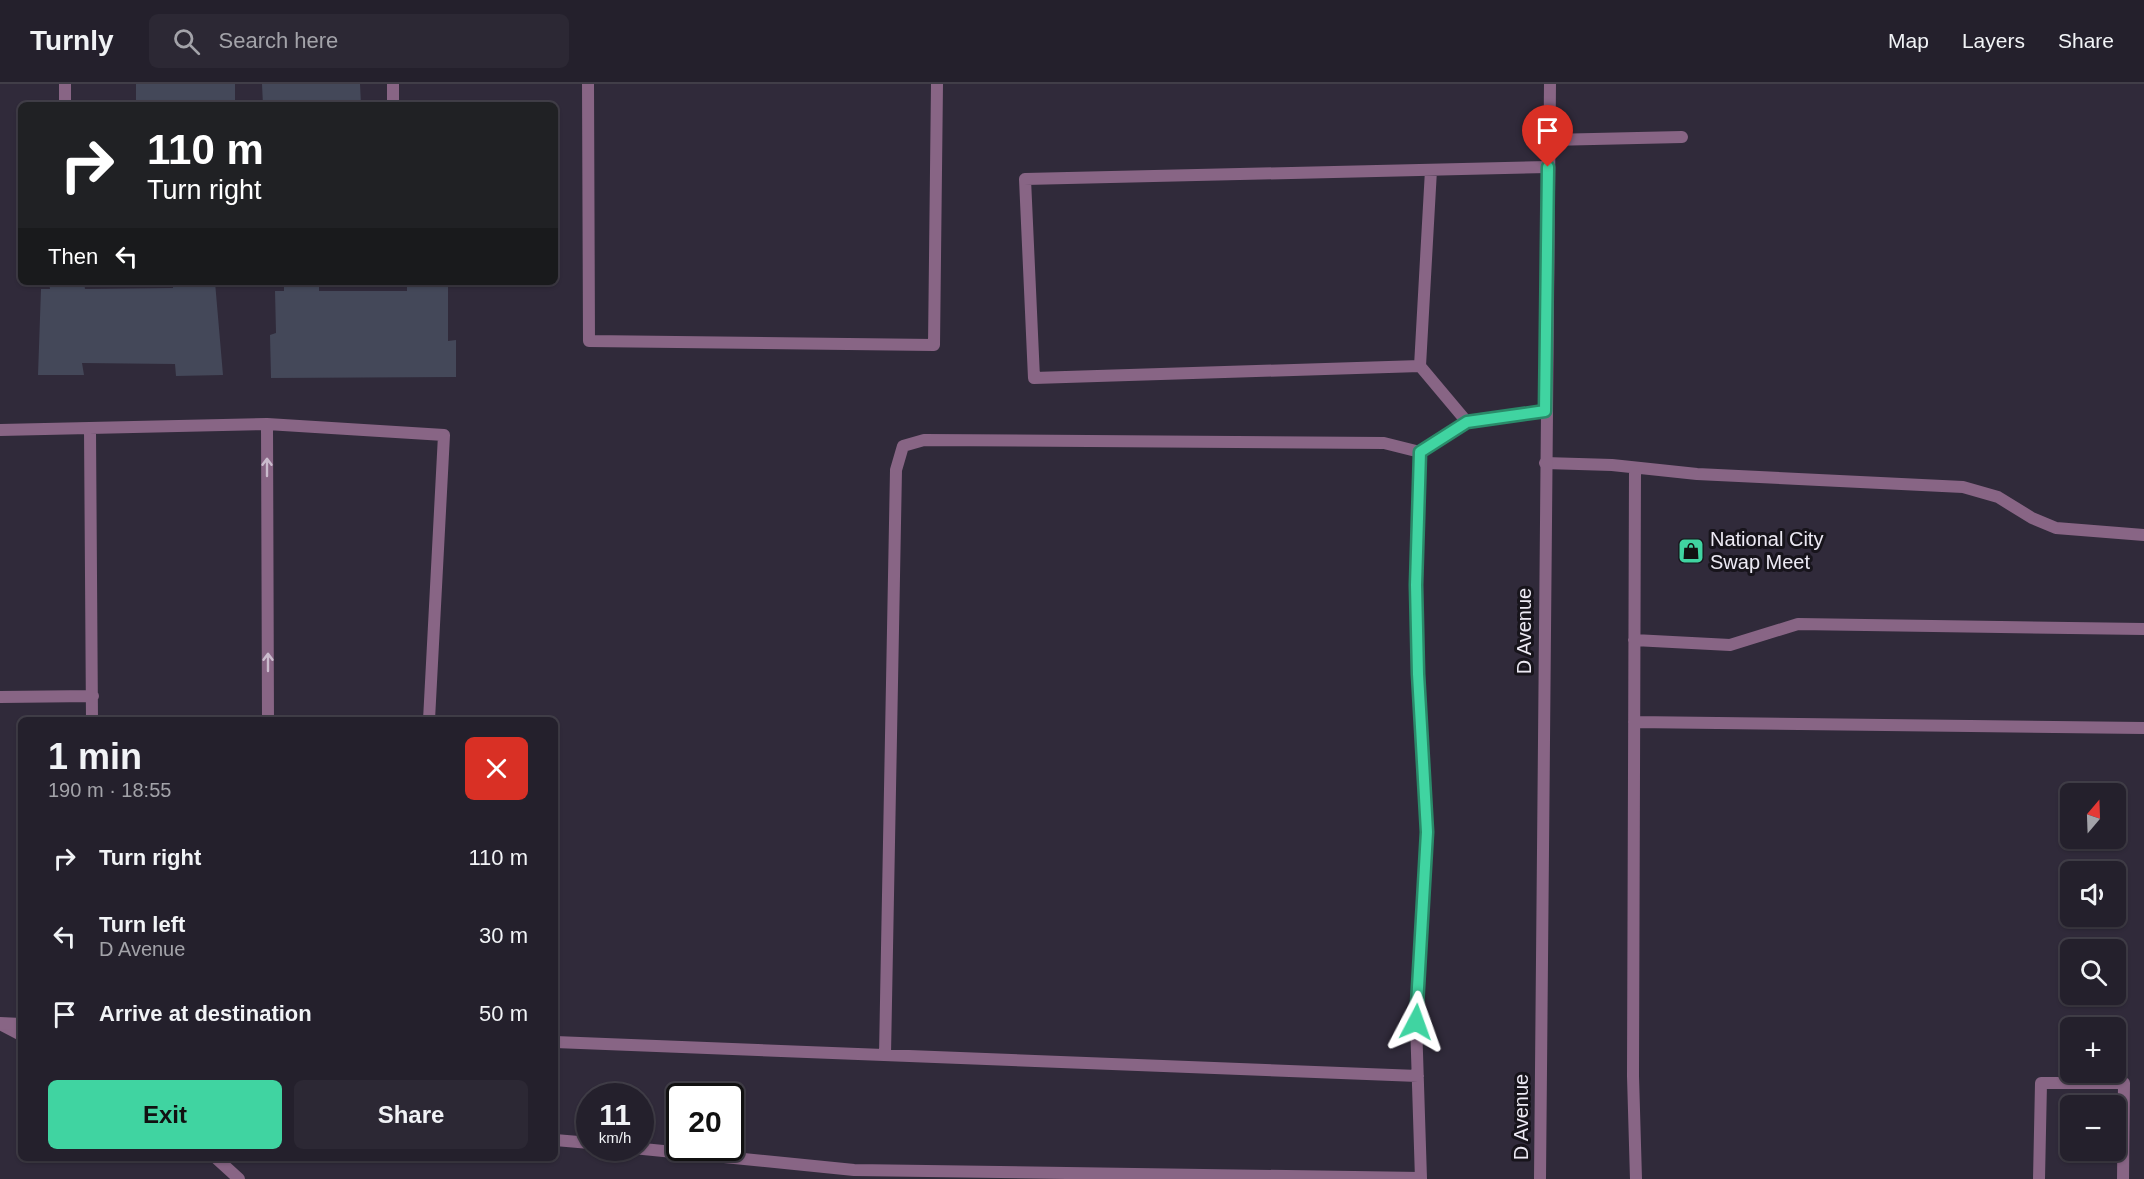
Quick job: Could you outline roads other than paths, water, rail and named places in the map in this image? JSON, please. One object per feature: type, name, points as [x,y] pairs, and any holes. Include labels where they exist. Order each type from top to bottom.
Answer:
[{"type":"street","points":[[65,84],[65,102]]},
{"type":"street","points":[[393,84],[393,102]]},
{"type":"street","points":[[588,84],[589,340],[934,345],[937,84]]},
{"type":"street","name":"D Avenue","points":[[1540,1179],[1545,411],[1550,84]]},
{"type":"street","points":[[1549,140],[1682,137]]},
{"type":"street","points":[[1420,366],[1034,378],[1025,179],[1548,167]]},
{"type":"street","points":[[1431,170],[1420,366],[1467,422]]},
{"type":"street","points":[[885,1055],[896,470],[903,446],[924,440],[1373,442],[1420,452],[1467,422],[1545,411]]},
{"type":"street","points":[[267,424],[268,717]]},
{"type":"street","points":[[0,430],[90,430],[267,424],[444,435],[429,717]]},
{"type":"street","points":[[90,430],[92,717]]},
{"type":"street","points":[[654,1150],[864,1174],[1421,1179],[1416,1022],[1427,832],[1418,674],[1416,585],[1420,452]]},
{"type":"street","points":[[1545,463],[1612,465],[1635,469],[1963,487],[1998,497],[2032,518],[2056,528],[2144,535]]},
{"type":"street","points":[[1635,469],[1633,1088],[1636,1179]]},
{"type":"street","points":[[1634,640],[1730,645],[1798,624],[2144,629]]},
{"type":"street","points":[[0,697],[93,696]]},
{"type":"street","points":[[1634,722],[2144,728]]},
{"type":"street","points":[[0,1024],[18,1024]]},
{"type":"street","points":[[0,1024],[18,1033]]},
{"type":"street","points":[[558,1042],[1418,1076]]},
{"type":"street","points":[[2039,1179],[2041,1083],[2124,1083],[2123,1179]]},
{"type":"street","points":[[558,1140],[576,1142]]},
{"type":"street","points":[[219,1161],[239,1179]]},
{"type":"place","name":"National City Swap Meet","points":[[1691,551]]}]
